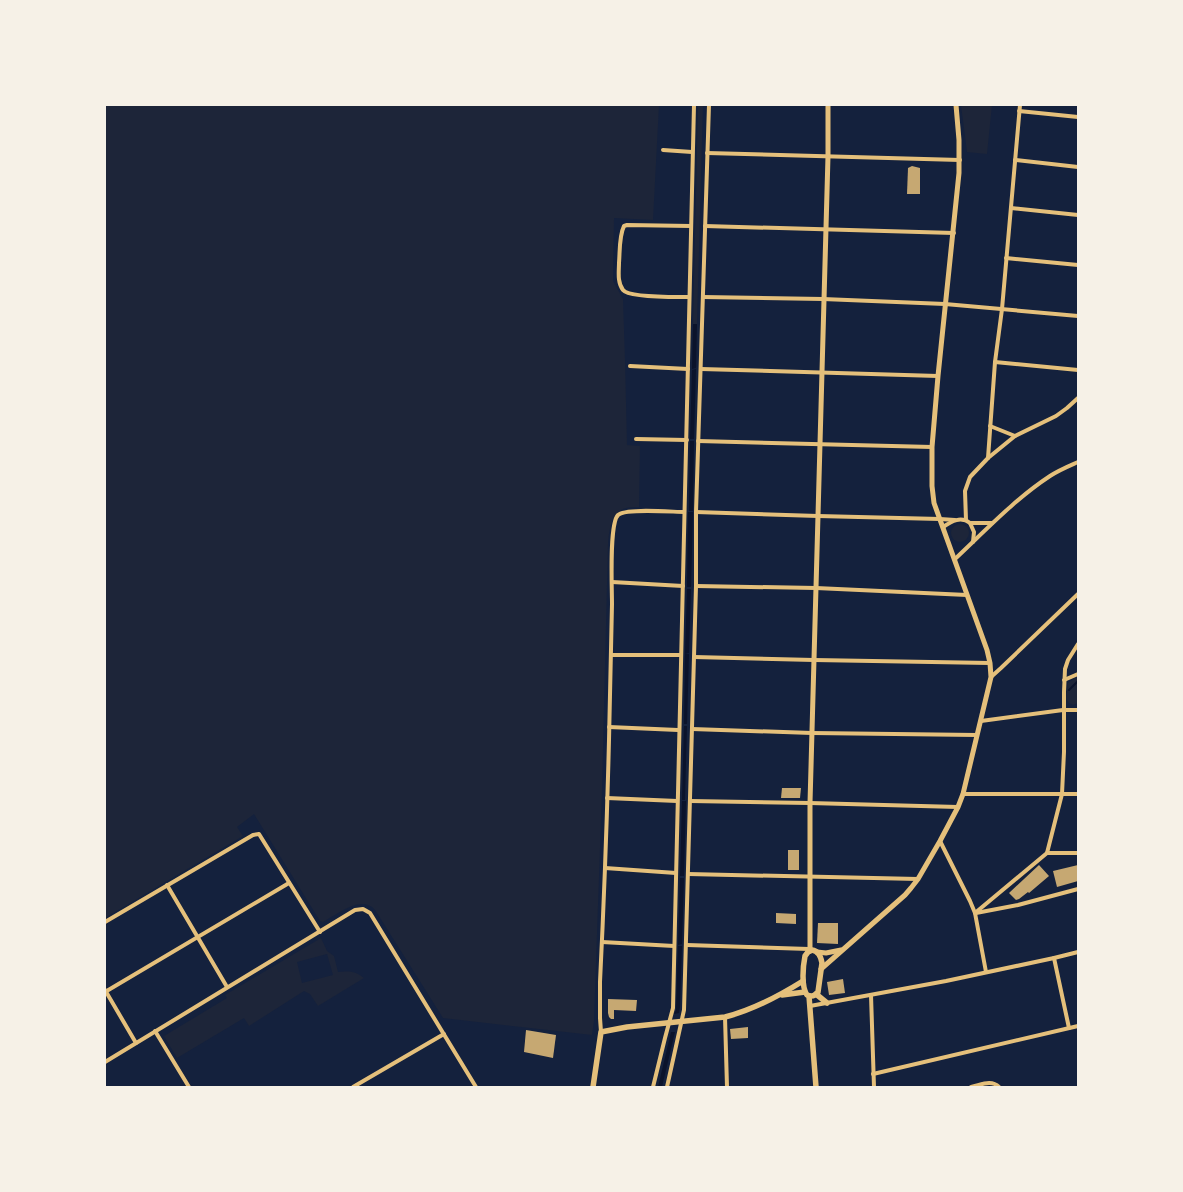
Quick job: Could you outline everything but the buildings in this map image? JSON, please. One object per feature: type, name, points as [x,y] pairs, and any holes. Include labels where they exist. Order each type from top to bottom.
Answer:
[{"type":"main road","points":[[816,994],[822,958],[818,952],[809,950],[804,958],[804,981],[810,1006],[816,1087]]},
{"type":"main road","points":[[593,1087],[602,1032],[627,1027],[725,1018],[779,995],[804,981]]},
{"type":"main road","points":[[779,995],[807,994],[813,996],[816,994]]},
{"type":"main road","points":[[816,994],[827,1003]]},
{"type":"street","points":[[653,1087],[673,1008],[678,730],[687,440],[690,226],[694,105]]},
{"type":"street","points":[[667,1087],[684,1010],[696,586],[696,512],[708,105]]},
{"type":"street","points":[[686,945],[809,950],[810,803],[828,156],[828,105]]},
{"type":"street","points":[[821,969],[905,895],[918,879],[958,807],[963,794],[991,677],[987,650],[932,494],[932,446],[960,160],[956,105]]},
{"type":"street","points":[[988,458],[995,362],[1002,309],[1020,105]]},
{"type":"street","points":[[1019,111],[1078,117]]},
{"type":"street","points":[[663,150],[692,152]]},
{"type":"street","points":[[707,153],[960,160]]},
{"type":"street","points":[[1015,160],[1078,167]]},
{"type":"street","points":[[1011,208],[1078,216]]},
{"type":"street","points":[[689,297],[628,294],[624,291],[619,281],[619,256],[621,234],[624,226],[632,224],[690,226]]},
{"type":"street","points":[[705,226],[826,228],[954,233]]},
{"type":"street","points":[[1006,258],[1078,265]]},
{"type":"street","points":[[703,297],[823,299],[946,304],[1078,316]]},
{"type":"street","points":[[995,362],[1078,370]]},
{"type":"street","points":[[630,366],[688,369]]},
{"type":"street","points":[[701,369],[938,376]]},
{"type":"street","points":[[966,520],[965,491],[970,476],[988,458],[1015,436],[1056,416],[1078,398]]},
{"type":"street","points":[[990,426],[1015,436]]},
{"type":"street","points":[[636,439],[687,440]]},
{"type":"street","points":[[698,441],[932,446]]},
{"type":"street","points":[[955,560],[992,523],[1028,492],[1052,474],[1078,462]]},
{"type":"street","points":[[602,1032],[600,1003],[612,655],[613,532],[618,515],[629,511],[684,512]]},
{"type":"street","points":[[696,512],[966,520],[970,523],[974,532],[973,543]]},
{"type":"street","points":[[943,527],[954,520]]},
{"type":"street","points":[[970,523],[992,523]]},
{"type":"street","points":[[612,582],[683,586]]},
{"type":"street","points":[[696,586],[816,588],[967,596]]},
{"type":"street","points":[[991,677],[1078,594]]},
{"type":"street","points":[[975,913],[1047,852],[1062,794],[1065,669],[1068,660],[1078,644]]},
{"type":"street","points":[[612,655],[681,655]]},
{"type":"street","points":[[694,657],[990,663]]},
{"type":"street","points":[[1064,680],[1078,674]]},
{"type":"street","points":[[981,721],[1064,710],[1078,710]]},
{"type":"street","points":[[609,727],[678,730]]},
{"type":"street","points":[[692,729],[977,735]]},
{"type":"street","points":[[963,794],[1078,794]]},
{"type":"street","points":[[607,798],[677,801]]},
{"type":"street","points":[[690,801],[958,807]]},
{"type":"street","points":[[105,922],[253,835],[259,834],[320,932]]},
{"type":"street","points":[[940,841],[975,913],[986,972]]},
{"type":"street","points":[[1047,852],[1078,853]]},
{"type":"street","points":[[604,868],[676,873]]},
{"type":"street","points":[[688,874],[918,879]]},
{"type":"street","points":[[136,1043],[105,991],[289,882]]},
{"type":"street","points":[[167,885],[227,988]]},
{"type":"street","points":[[975,913],[1018,905],[1078,889]]},
{"type":"street","points":[[105,1062],[355,910],[364,909],[370,913],[476,1087]]},
{"type":"street","points":[[602,942],[674,946]]},
{"type":"street","points":[[818,952],[826,953],[842,950]]},
{"type":"street","points":[[810,1006],[986,972],[1078,952]]},
{"type":"street","points":[[1054,958],[1068,1028]]},
{"type":"street","points":[[871,995],[874,1087]]},
{"type":"street","points":[[725,1018],[727,1087]]},
{"type":"street","points":[[873,1074],[1078,1026]]},
{"type":"street","points":[[155,1031],[189,1087]]},
{"type":"street","points":[[353,1087],[444,1034]]},
{"type":"street","points":[[971,1087],[993,1082],[999,1087]]},
{"type":"shaded area","points":[[105,105],[659,105],[653,220],[614,218],[613,281],[623,299],[627,445],[640,446],[639,507],[626,508],[617,513],[610,528],[608,539],[602,790],[594,1021],[592,1035],[443,1018],[372,907],[365,904],[359,904],[339,912],[323,922],[320,921],[254,814],[237,827],[243,836],[105,918]]},
{"type":"shaded area","points":[[698,105],[703,105],[697,324],[693,324]]},
{"type":"shaded area","points":[[961,105],[992,105],[987,154],[967,152]]},
{"type":"shaded area","points":[[693,324],[697,324],[696,368],[692,369]]},
{"type":"shaded area","points":[[696,369],[694,439],[690,439],[692,370]]},
{"type":"shaded area","points":[[690,441],[694,441],[693,511],[689,511]]},
{"type":"shaded area","points":[[688,512],[693,512],[691,587],[687,587]]},
{"type":"shaded area","points":[[960,524],[964,525],[968,529],[968,537],[964,541],[960,542],[956,541],[952,537],[951,533],[952,529],[956,525]]},
{"type":"shaded area","points":[[687,589],[691,589],[689,653],[685,654]]},
{"type":"shaded area","points":[[685,654],[689,654],[687,724],[684,724]]},
{"type":"shaded area","points":[[1078,676],[1078,703],[1073,705],[1066,699],[1068,683]]},
{"type":"shaded area","points":[[684,726],[687,726],[685,800],[682,800]]},
{"type":"shaded area","points":[[682,801],[686,801],[684,876],[680,876]]},
{"type":"shaded area","points":[[680,878],[684,878],[682,944],[678,945]]},
{"type":"shaded area","points":[[321,938],[327,951],[334,956],[338,972],[352,972],[364,978],[318,1006],[310,994],[304,991],[249,1026],[244,1018],[177,1058],[164,1036],[227,998],[225,995]],"holes":[[[327,954],[333,975],[302,983],[297,962]]]},
{"type":"shaded area","points":[[678,946],[682,946],[680,1007],[679,1013],[674,1014],[676,1010]]},
{"type":"shaded area","points":[[671,1032],[675,1032],[662,1087],[658,1087]]},
{"type":"waterway","points":[[1069,690],[1078,681]]}]
